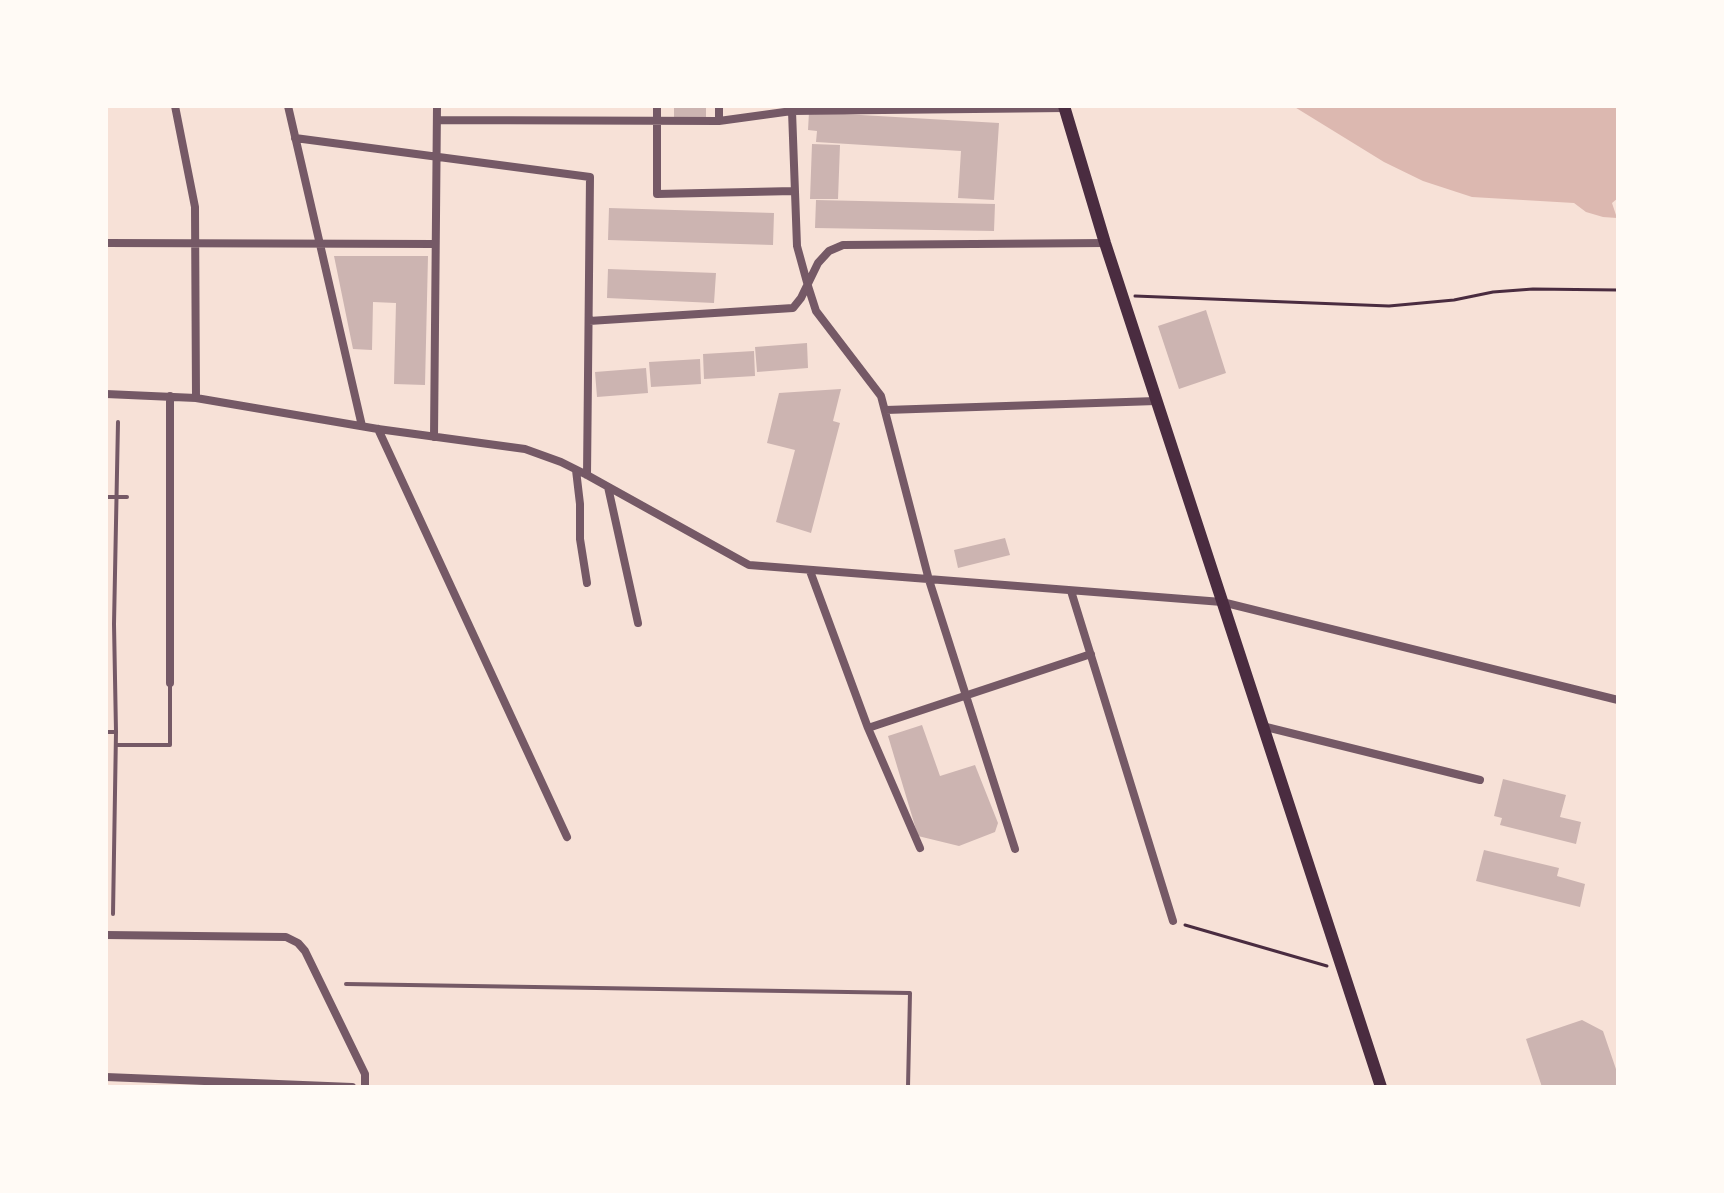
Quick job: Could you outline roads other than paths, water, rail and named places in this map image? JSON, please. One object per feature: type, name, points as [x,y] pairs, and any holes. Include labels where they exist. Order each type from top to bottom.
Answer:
[{"type":"main road","points":[[1064,107],[1122,296],[1381,1087]]},
{"type":"street","points":[[175,106],[195,207],[196,398]]},
{"type":"street","points":[[288,106],[362,426]]},
{"type":"street","points":[[434,437],[437,106]]},
{"type":"street","points":[[657,106],[657,194],[794,191]]},
{"type":"street","points":[[719,106],[719,121]]},
{"type":"street","points":[[437,120],[719,121],[792,108],[1064,107]]},
{"type":"street","points":[[792,108],[797,246],[808,286],[816,311],[881,396],[929,580],[1015,849]]},
{"type":"street","points":[[295,138],[590,177],[587,475]]},
{"type":"street","points":[[106,243],[435,244]]},
{"type":"street","points":[[589,321],[793,308],[808,286],[818,263],[829,251],[843,245],[1105,243]]},
{"type":"street","points":[[106,394],[196,398],[378,429],[525,449],[587,475],[749,565],[1222,602],[1618,700]]},
{"type":"street","points":[[170,396],[170,683]]},
{"type":"street","points":[[886,410],[1156,401]]},
{"type":"street","points":[[378,429],[567,837]]},
{"type":"street","points":[[576,470],[580,539],[587,583]]},
{"type":"street","points":[[608,487],[638,623]]},
{"type":"street","points":[[810,571],[868,728],[920,848]]},
{"type":"street","points":[[1071,591],[1173,921]]},
{"type":"street","points":[[868,728],[1091,654]]},
{"type":"street","points":[[1262,726],[1480,780]]},
{"type":"street","points":[[106,935],[286,937],[298,943],[305,951],[365,1074],[365,1087]]},
{"type":"street","points":[[106,1077],[161,1083],[352,1087]]},
{"type":"lane","points":[[113,914],[118,422]]},
{"type":"lane","points":[[106,497],[127,497]]},
{"type":"lane","points":[[115,745],[170,745],[170,683]]},
{"type":"lane","points":[[106,732],[116,732]]},
{"type":"lane","points":[[106,861],[114,861]]},
{"type":"lane","points":[[346,984],[910,993],[908,1087]]}]
